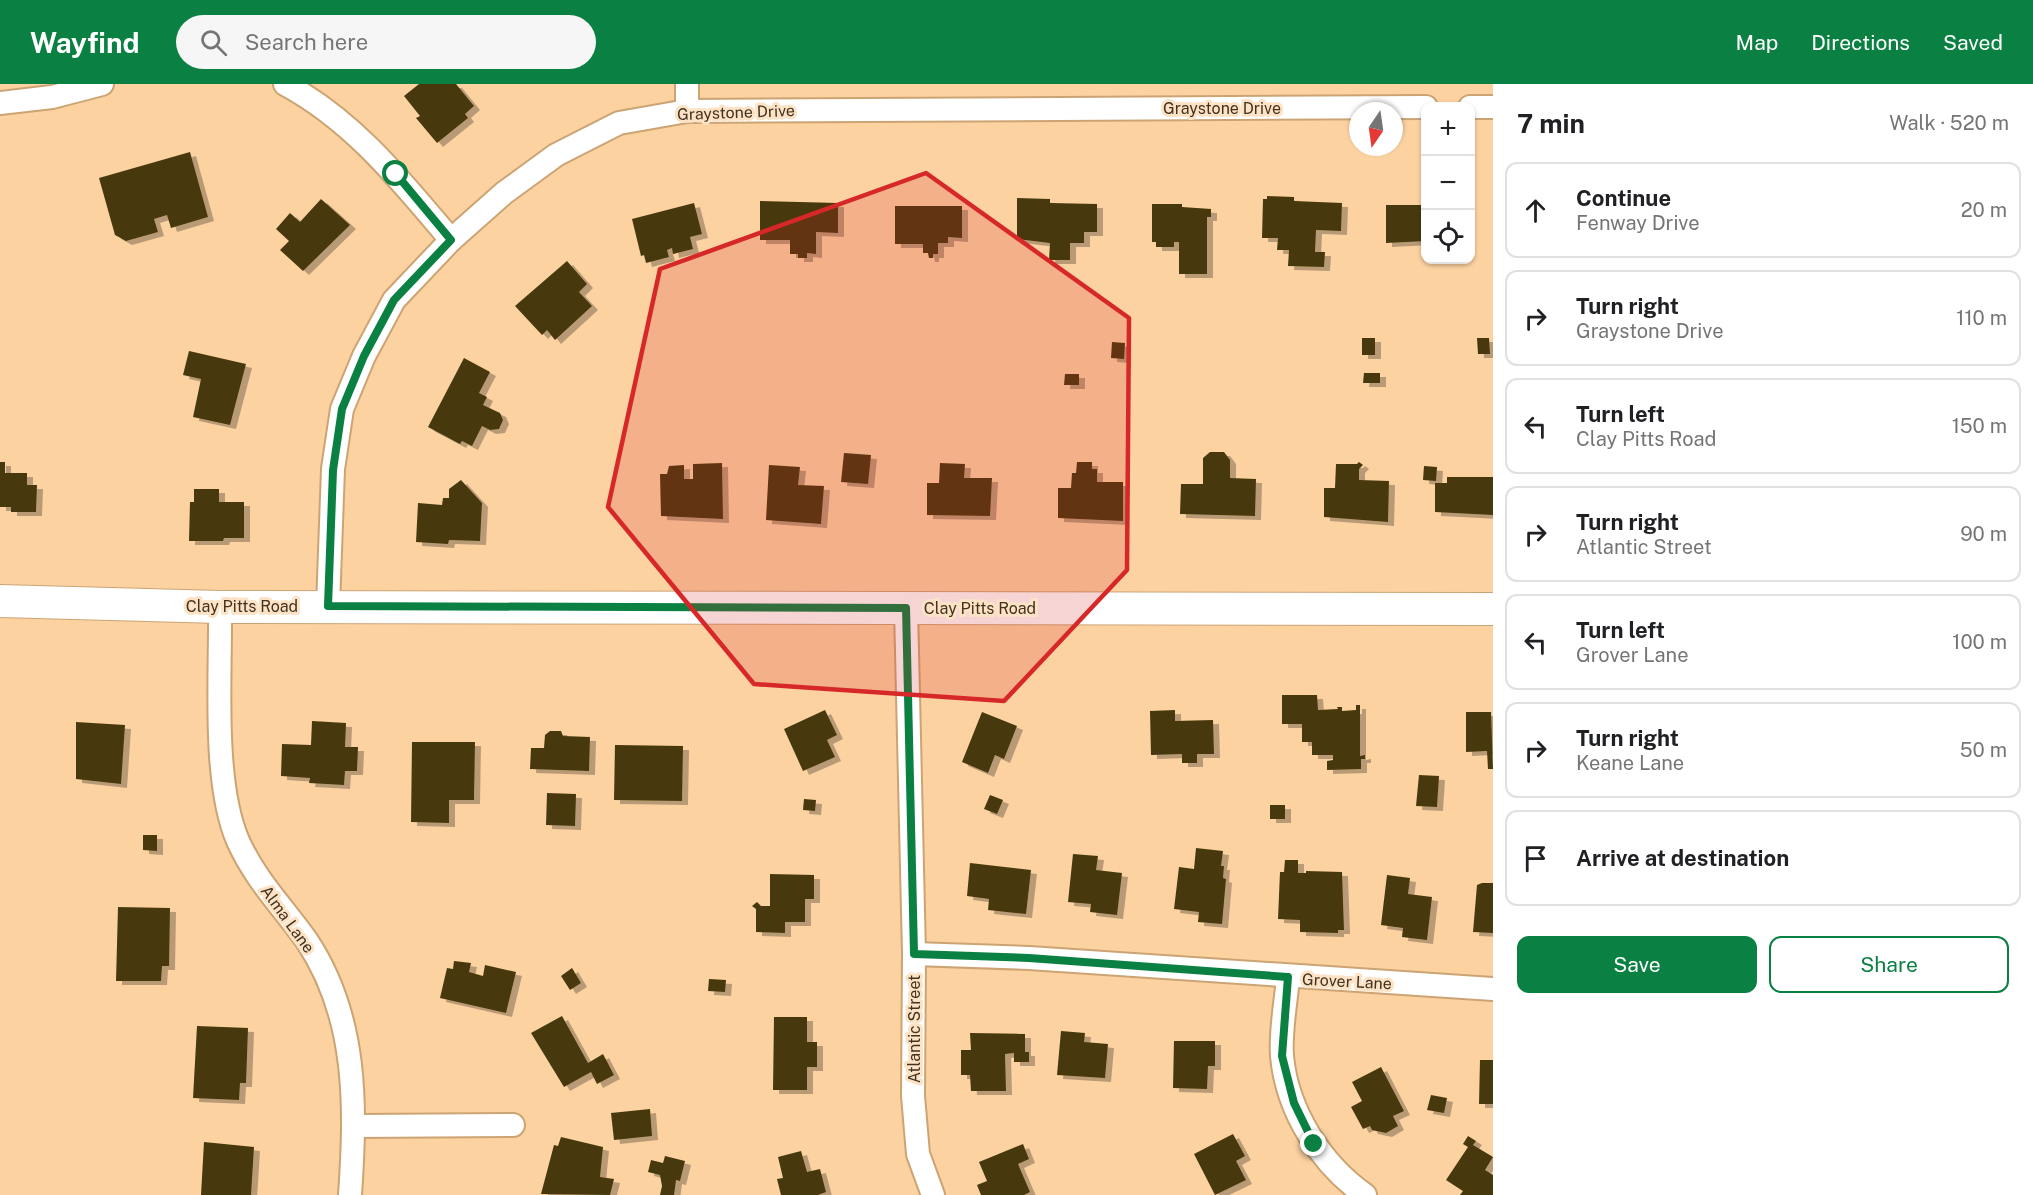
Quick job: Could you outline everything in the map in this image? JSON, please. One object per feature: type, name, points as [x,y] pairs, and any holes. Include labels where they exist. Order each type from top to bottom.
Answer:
[{"type":"street","points":[[0,103],[52,97],[102,84]]},
{"type":"street","points":[[285,84],[309,97],[353,130],[396,174],[451,240]]},
{"type":"street","points":[[687,84],[687,111]]},
{"type":"street","name":"Graystone Drive","points":[[328,606],[333,470],[342,409],[364,356],[394,300],[451,240],[504,193],[556,156],[618,123],[687,111],[1421,107]]},
{"type":"street","points":[[1475,107],[1493,107]]},
{"type":"street","name":"Clay Pitts Road","points":[[0,601],[220,607],[1493,609]]},
{"type":"street","name":"Alma Lane","points":[[220,607],[222,776],[237,839],[266,891],[307,941],[335,991],[350,1059],[355,1126],[350,1195]]},
{"type":"street","name":"Atlantic Street","points":[[906,608],[914,954],[913,1096],[918,1154],[933,1195]]},
{"type":"street","name":"Grover Lane","points":[[914,954],[1029,958],[1493,989]]},
{"type":"street","points":[[1288,977],[1282,1056],[1294,1103],[1314,1144],[1342,1179],[1365,1195]]},
{"type":"street","points":[[355,1126],[513,1125]]},
{"type":"highlighted area","points":[[926,173],[1129,318],[1127,570],[1004,701],[754,684],[608,507],[660,269]]},
{"type":"building","points":[[419,84],[456,84],[474,106],[465,114],[468,118],[437,143],[416,118],[420,116],[404,96]]},
{"type":"building","points":[[190,152],[208,217],[171,228],[167,215],[154,219],[158,232],[126,241],[115,235],[99,178]]},
{"type":"building","points":[[1267,196],[1294,197],[1294,201],[1342,203],[1341,231],[1316,230],[1315,252],[1325,252],[1324,267],[1288,266],[1289,250],[1277,250],[1278,238],[1262,238],[1263,199],[1267,199]]},
{"type":"building","points":[[1017,198],[1050,199],[1050,203],[1097,204],[1097,232],[1084,232],[1084,243],[1070,243],[1070,260],[1049,260],[1050,243],[1017,239]]},
{"type":"building","points":[[321,199],[350,225],[303,271],[280,250],[289,241],[276,229],[290,213],[300,222]]},
{"type":"building","points":[[760,201],[838,203],[838,233],[816,232],[816,254],[807,253],[807,258],[798,258],[798,254],[790,254],[790,240],[760,240]]},
{"type":"building","points":[[694,203],[702,234],[690,237],[693,249],[673,254],[672,248],[667,250],[669,257],[646,263],[644,255],[641,256],[632,219]]},
{"type":"building","points":[[1152,204],[1182,204],[1182,207],[1211,209],[1211,217],[1207,217],[1207,274],[1179,274],[1179,242],[1174,242],[1174,247],[1156,247],[1156,242],[1152,242]]},
{"type":"building","points":[[1386,205],[1421,205],[1421,241],[1386,243]]},
{"type":"building","points":[[895,206],[962,206],[962,238],[948,237],[948,243],[938,243],[938,254],[933,254],[933,258],[929,258],[928,253],[923,253],[923,244],[895,244]]},
{"type":"building","points":[[567,261],[587,284],[579,292],[592,306],[555,340],[547,330],[542,335],[515,306]]},
{"type":"building","points":[[1362,338],[1375,338],[1375,355],[1362,355]]},
{"type":"building","points":[[1477,338],[1489,338],[1490,354],[1478,354]]},
{"type":"building","points":[[1112,342],[1125,343],[1124,359],[1111,358]]},
{"type":"building","points":[[189,351],[246,364],[230,425],[193,417],[201,379],[183,375]]},
{"type":"building","points":[[464,358],[490,372],[479,393],[487,397],[483,405],[500,413],[503,420],[499,429],[490,430],[482,426],[472,446],[462,441],[460,444],[428,427]]},
{"type":"building","points":[[1364,373],[1380,373],[1380,383],[1363,383]]},
{"type":"building","points":[[1065,374],[1079,374],[1079,385],[1064,385]]},
{"type":"building","points":[[1210,452],[1224,452],[1230,460],[1230,478],[1256,479],[1255,516],[1180,514],[1181,484],[1203,484],[1203,458]]},
{"type":"building","points":[[844,453],[871,455],[868,484],[841,482]]},
{"type":"building","points":[[0,462],[5,462],[5,473],[27,473],[27,485],[37,485],[36,512],[11,512],[11,507],[0,507]]},
{"type":"building","points":[[1077,462],[1092,462],[1092,469],[1097,469],[1097,482],[1123,482],[1123,521],[1058,518],[1058,488],[1071,488],[1072,473],[1076,473]]},
{"type":"building","points":[[1359,462],[1363,465],[1359,469],[1359,480],[1389,481],[1388,522],[1324,517],[1324,488],[1335,488],[1336,464],[1357,464]]},
{"type":"building","points":[[722,463],[723,519],[661,516],[660,474],[667,474],[669,466],[684,465],[684,479],[693,479],[693,464]]},
{"type":"building","points":[[940,463],[965,464],[964,478],[992,478],[990,516],[927,515],[927,483],[939,483]]},
{"type":"building","points":[[769,465],[800,467],[798,485],[824,486],[821,524],[766,520]]},
{"type":"building","points":[[1424,466],[1437,467],[1436,481],[1423,480]]},
{"type":"building","points":[[1447,477],[1493,477],[1493,515],[1435,512],[1435,483],[1447,483]]},
{"type":"building","points":[[461,480],[482,503],[480,541],[449,540],[448,544],[416,542],[418,503],[442,505],[443,498],[449,498],[449,489]]},
{"type":"building","points":[[194,489],[219,489],[219,502],[244,502],[244,538],[224,538],[223,541],[189,541],[190,502],[194,502]]},
{"type":"building","points":[[1282,695],[1317,695],[1318,710],[1342,707],[1342,711],[1356,710],[1356,705],[1360,705],[1360,756],[1365,755],[1365,759],[1361,759],[1361,769],[1327,770],[1327,761],[1333,760],[1333,755],[1312,755],[1312,742],[1302,742],[1302,724],[1282,724]]},
{"type":"building","points":[[825,710],[837,735],[827,740],[835,757],[803,771],[784,729]]},
{"type":"building","points":[[1175,710],[1175,721],[1213,720],[1214,754],[1197,754],[1197,763],[1182,763],[1182,754],[1151,755],[1150,711]]},
{"type":"building","points":[[982,712],[1017,726],[1004,759],[995,755],[988,773],[962,762]]},
{"type":"building","points":[[1466,712],[1491,712],[1493,769],[1488,769],[1487,751],[1466,752]]},
{"type":"building","points":[[312,721],[346,723],[345,747],[358,747],[357,771],[345,771],[344,785],[309,783],[310,778],[281,776],[282,744],[311,745]]},
{"type":"building","points":[[76,722],[125,725],[121,784],[76,779]]},
{"type":"building","points":[[550,731],[561,731],[563,736],[590,737],[589,771],[530,769],[531,748],[544,748],[545,735]]},
{"type":"building","points":[[412,742],[475,742],[474,800],[449,800],[449,823],[411,822]]},
{"type":"building","points":[[615,745],[683,746],[682,801],[614,800]]},
{"type":"building","points":[[1419,775],[1439,776],[1437,807],[1416,806]]},
{"type":"building","points":[[547,793],[576,794],[575,826],[546,825]]},
{"type":"building","points":[[990,795],[1003,800],[997,814],[984,809]]},
{"type":"building","points":[[804,799],[816,800],[815,811],[803,810]]},
{"type":"building","points":[[1270,805],[1285,805],[1285,819],[1270,819]]},
{"type":"building","points":[[143,835],[157,835],[157,851],[143,850]]},
{"type":"building","points":[[1196,848],[1223,851],[1221,866],[1224,866],[1223,878],[1226,879],[1222,924],[1198,922],[1199,912],[1174,909],[1179,867],[1194,869]]},
{"type":"building","points":[[1073,854],[1098,856],[1096,870],[1122,873],[1117,915],[1090,912],[1091,904],[1068,902]]},
{"type":"building","points":[[1285,860],[1298,860],[1298,873],[1306,873],[1306,871],[1342,872],[1344,930],[1338,930],[1338,933],[1300,932],[1300,920],[1278,919],[1280,872],[1284,872]]},
{"type":"building","points":[[970,863],[1031,870],[1026,914],[988,910],[989,899],[967,896]]},
{"type":"building","points":[[770,874],[814,875],[814,899],[805,899],[805,922],[785,922],[785,933],[756,932],[756,909],[752,906],[757,902],[761,906],[770,906]]},
{"type":"building","points":[[1387,875],[1410,878],[1408,894],[1432,897],[1427,940],[1402,937],[1403,928],[1381,925]]},
{"type":"building","points":[[1493,883],[1493,933],[1473,932],[1477,885]]},
{"type":"building","points":[[118,907],[170,908],[169,966],[162,966],[161,981],[116,981]]},
{"type":"building","points":[[454,961],[471,963],[469,972],[483,976],[485,965],[516,972],[506,1013],[440,998],[447,968],[453,969]]},
{"type":"building","points":[[572,968],[581,983],[570,990],[561,976]]},
{"type":"building","points":[[709,979],[726,980],[725,992],[708,991]]},
{"type":"building","points":[[562,1016],[588,1063],[603,1054],[614,1075],[597,1084],[591,1072],[564,1087],[531,1033]]},
{"type":"building","points":[[774,1017],[807,1017],[807,1042],[817,1042],[817,1067],[807,1067],[807,1090],[773,1090]]},
{"type":"building","points":[[197,1026],[248,1028],[246,1083],[240,1083],[239,1100],[193,1098]]},
{"type":"building","points":[[1061,1031],[1085,1033],[1084,1042],[1108,1044],[1105,1078],[1057,1075]]},
{"type":"building","points":[[970,1033],[1025,1034],[1025,1052],[1029,1052],[1029,1062],[1014,1062],[1014,1053],[1005,1054],[1006,1091],[971,1091],[970,1075],[961,1075],[961,1050],[971,1050]]},
{"type":"building","points":[[1174,1041],[1215,1041],[1215,1066],[1208,1066],[1207,1089],[1173,1088]]},
{"type":"building","points":[[1480,1060],[1493,1060],[1493,1104],[1479,1104]]},
{"type":"building","points":[[1381,1067],[1404,1111],[1393,1116],[1398,1126],[1386,1133],[1372,1130],[1370,1126],[1363,1129],[1351,1107],[1362,1101],[1352,1082]]},
{"type":"building","points":[[1431,1095],[1447,1098],[1444,1113],[1427,1110]]},
{"type":"building","points":[[650,1109],[652,1136],[614,1140],[611,1113]]},
{"type":"building","points":[[1233,1134],[1245,1156],[1236,1161],[1246,1180],[1215,1195],[1194,1154]]},
{"type":"building","points":[[1468,1136],[1476,1141],[1473,1145],[1493,1157],[1485,1170],[1493,1175],[1493,1195],[1460,1195],[1463,1191],[1446,1180],[1468,1147],[1463,1144]]},
{"type":"building","points":[[561,1137],[603,1147],[600,1177],[614,1179],[610,1195],[541,1194],[554,1145],[558,1146]]},
{"type":"building","points":[[204,1142],[254,1147],[251,1195],[201,1195]]},
{"type":"building","points":[[1023,1144],[1029,1159],[1018,1164],[1030,1192],[1024,1195],[981,1195],[977,1185],[987,1181],[979,1162]]},
{"type":"building","points":[[801,1151],[807,1172],[820,1169],[826,1192],[818,1195],[781,1195],[777,1179],[783,1178],[778,1157]]},
{"type":"building","points":[[665,1156],[685,1161],[680,1181],[676,1180],[674,1195],[660,1195],[662,1186],[660,1175],[648,1172],[651,1160],[663,1163]]},
{"type":"route","points":[[396,174],[451,240],[394,300],[364,356],[342,409],[333,470],[328,606],[906,608],[914,954],[1029,958],[1288,977],[1282,1056],[1294,1103],[1314,1144]]}]
